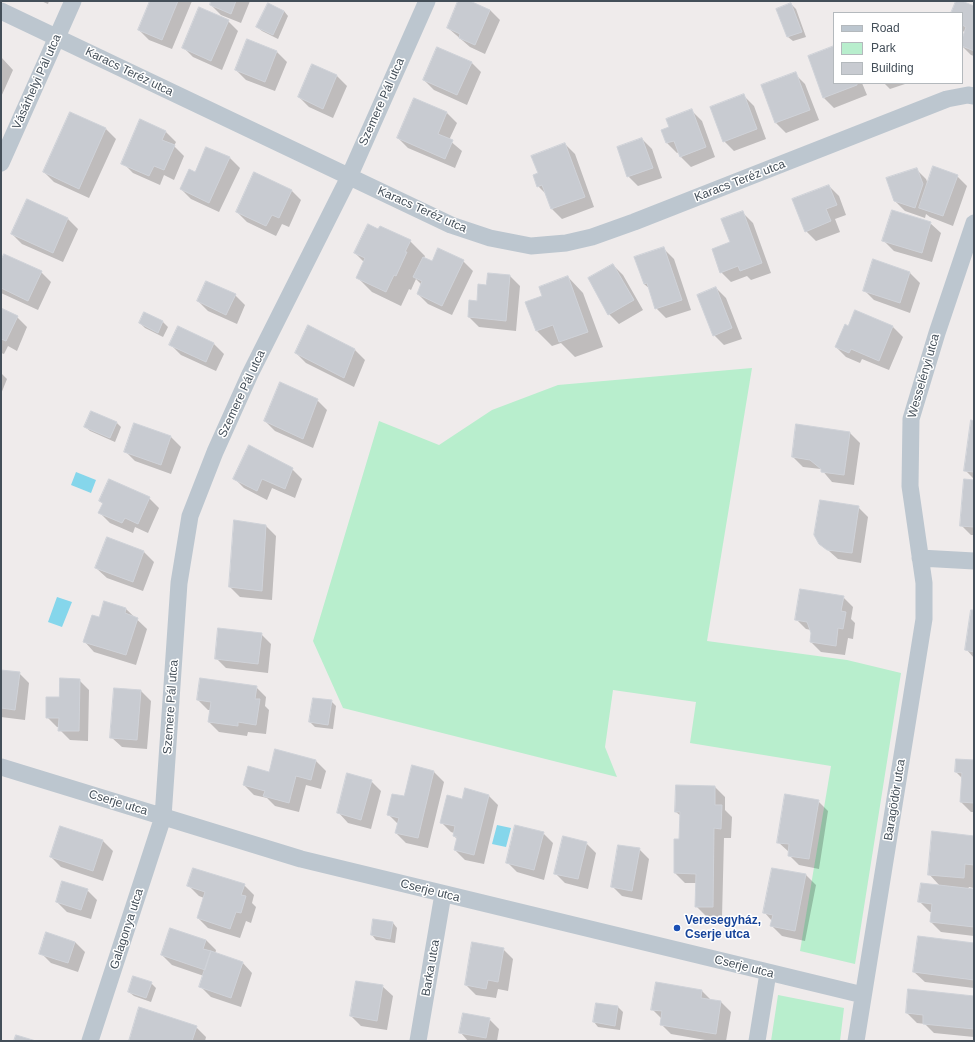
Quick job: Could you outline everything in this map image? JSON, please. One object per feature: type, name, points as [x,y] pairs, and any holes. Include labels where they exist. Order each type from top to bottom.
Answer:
[{"type":"street","name":"Vásárhelyi Pál utca","points":[[1,163],[73,1]]},
{"type":"street","name":"Szemere Pál utca","points":[[163,817],[179,583],[190,516],[215,452],[250,374],[349,177],[427,1]]},
{"type":"street","name":"Karacs Teréz utca","points":[[1,11],[451,225],[490,238],[531,246],[566,243],[592,238],[947,99],[974,96]]},
{"type":"street","name":"Wesselényi utca","points":[[920,558],[910,486],[910,419],[974,223]]},
{"type":"street","points":[[920,558],[974,561]]},
{"type":"street","name":"Baragödör utca","points":[[856,1041],[924,619],[924,583],[920,558]]},
{"type":"street","name":"Cserje utca","points":[[1,767],[301,859],[863,995]]},
{"type":"street","name":"Galagonya utca","points":[[90,1041],[163,817]]},
{"type":"street","name":"Barka utca","points":[[418,1041],[443,894]]},
{"type":"street","points":[[757,1041],[768,973]]},
{"type":"green space","points":[[752,368],[707,641],[847,660],[901,673],[855,964],[800,951],[831,766],[690,743],[696,702],[613,690],[605,747],[617,777],[343,708],[313,641],[379,421],[439,445],[492,410],[558,385]]},
{"type":"green space","points":[[778,995],[844,1008],[840,1041],[771,1041]]},
{"type":"water","points":[[76,472],[96,480],[91,493],[71,485]]},
{"type":"water","points":[[57,597],[72,602],[62,627],[48,622]]},
{"type":"water","points":[[497,825],[511,828],[506,847],[492,844]]},
{"type":"building","points":[[150,1],[178,1],[162,40],[138,30]]},
{"type":"building","points":[[211,1],[236,1],[231,14],[210,5]]},
{"type":"building","points":[[458,1],[470,1],[490,10],[475,45],[459,38],[460,34],[447,28]]},
{"type":"building","points":[[956,1],[962,1],[974,6],[974,51],[963,46],[963,36],[966,27],[963,26],[963,12],[951,12]]},
{"type":"building","points":[[268,3],[284,11],[273,35],[256,27]]},
{"type":"building","points":[[791,3],[802,32],[787,37],[776,9]]},
{"type":"building","points":[[199,7],[229,20],[211,61],[182,48]]},
{"type":"building","points":[[247,39],[277,51],[265,82],[235,70]]},
{"type":"building","points":[[833,46],[833,84],[857,85],[823,98],[808,56]]},
{"type":"building","points":[[437,47],[472,62],[457,95],[423,80]]},
{"type":"building","points":[[312,64],[337,75],[323,109],[298,97]]},
{"type":"building","points":[[796,72],[810,110],[775,123],[761,85]]},
{"type":"building","points":[[744,94],[757,129],[723,142],[710,107]]},
{"type":"building","points":[[414,98],[447,112],[438,134],[453,140],[445,159],[397,138]]},
{"type":"building","points":[[692,109],[706,147],[680,157],[674,141],[666,143],[661,130],[669,127],[666,119]]},
{"type":"building","points":[[70,112],[106,128],[79,189],[43,172]]},
{"type":"building","points":[[140,119],[166,131],[162,140],[175,145],[164,170],[154,166],[149,176],[121,164]]},
{"type":"building","points":[[642,138],[653,168],[627,177],[617,147]]},
{"type":"building","points":[[565,143],[585,197],[551,209],[542,185],[537,187],[533,175],[538,173],[531,156]]},
{"type":"building","points":[[206,147],[230,157],[209,203],[180,189],[189,169],[195,172]]},
{"type":"building","points":[[933,166],[958,175],[943,216],[919,208]]},
{"type":"building","points":[[917,168],[923,184],[915,208],[894,201],[886,178]]},
{"type":"building","points":[[254,172],[292,190],[279,218],[272,215],[266,226],[236,212]]},
{"type":"building","points":[[829,185],[837,205],[826,209],[831,221],[805,232],[792,199]]},
{"type":"building","points":[[27,199],[68,218],[53,253],[11,234]]},
{"type":"building","points":[[892,210],[931,222],[922,253],[882,241]]},
{"type":"building","points":[[743,211],[762,263],[740,271],[738,266],[720,273],[712,249],[730,242],[721,219]]},
{"type":"building","points":[[368,224],[378,229],[380,226],[411,240],[396,276],[394,275],[386,292],[356,278],[365,258],[354,253]]},
{"type":"building","points":[[664,247],[682,300],[655,309],[647,283],[644,284],[634,257]]},
{"type":"building","points":[[438,248],[464,260],[442,306],[417,294],[422,281],[413,277],[423,257],[432,261]]},
{"type":"building","points":[[4,254],[42,271],[28,301],[1,288],[1,260]]},
{"type":"building","points":[[873,259],[910,272],[900,303],[863,291]]},
{"type":"building","points":[[613,264],[634,300],[608,315],[588,278]]},
{"type":"building","points":[[488,273],[510,275],[506,321],[468,317],[469,300],[477,301],[478,284],[486,285]]},
{"type":"building","points":[[568,276],[588,332],[559,342],[553,325],[536,331],[525,302],[542,296],[539,287]]},
{"type":"building","points":[[206,281],[236,294],[226,315],[197,301]]},
{"type":"building","points":[[716,287],[732,328],[713,336],[697,295]]},
{"type":"building","points":[[1,308],[18,316],[6,341],[1,339]]},
{"type":"building","points":[[855,310],[893,326],[879,361],[851,349],[849,353],[835,347],[845,324],[848,326]]},
{"type":"building","points":[[144,312],[163,321],[158,333],[139,323]]},
{"type":"building","points":[[308,325],[355,349],[344,378],[295,353]]},
{"type":"building","points":[[178,326],[214,343],[206,362],[169,345]]},
{"type":"building","points":[[280,382],[318,399],[303,439],[264,421]]},
{"type":"building","points":[[91,411],[117,422],[110,438],[84,427]]},
{"type":"building","points":[[971,420],[974,421],[974,472],[964,471]]},
{"type":"building","points":[[134,423],[171,436],[161,465],[124,452]]},
{"type":"building","points":[[796,424],[850,432],[844,475],[821,472],[821,469],[810,460],[792,457]]},
{"type":"building","points":[[249,445],[293,468],[285,489],[262,479],[257,491],[233,479]]},
{"type":"building","points":[[109,479],[150,497],[138,524],[125,518],[122,523],[98,513],[103,503],[99,501]]},
{"type":"building","points":[[964,479],[974,480],[974,527],[960,526]]},
{"type":"building","points":[[820,500],[859,506],[852,553],[827,550],[819,544],[814,535]]},
{"type":"building","points":[[234,520],[266,525],[262,591],[229,587]]},
{"type":"building","points":[[107,537],[144,551],[133,582],[95,568]]},
{"type":"building","points":[[800,589],[844,596],[841,611],[846,612],[843,629],[838,628],[836,646],[810,642],[811,633],[807,622],[795,620]]},
{"type":"building","points":[[104,601],[126,608],[125,613],[138,618],[126,655],[83,642],[92,615],[99,617]]},
{"type":"building","points":[[971,610],[974,610],[974,652],[965,650]]},
{"type":"building","points":[[218,628],[262,633],[258,664],[215,659]]},
{"type":"building","points":[[1,670],[20,672],[15,710],[1,708]]},
{"type":"building","points":[[60,678],[80,679],[79,731],[58,731],[59,718],[46,718],[46,697],[59,697]]},
{"type":"building","points":[[200,678],[257,686],[255,699],[260,699],[256,725],[238,722],[238,726],[208,722],[211,702],[197,700]]},
{"type":"building","points":[[114,688],[141,690],[137,740],[110,738]]},
{"type":"building","points":[[313,698],[332,700],[328,725],[309,722]]},
{"type":"building","points":[[275,749],[316,760],[311,780],[296,776],[289,803],[263,796],[265,791],[243,785],[248,766],[269,772]]},
{"type":"building","points":[[956,759],[974,760],[974,803],[960,802],[962,773],[955,772]]},
{"type":"building","points":[[412,765],[434,771],[418,838],[395,833],[399,818],[387,815],[392,794],[404,796]]},
{"type":"building","points":[[347,773],[372,780],[361,820],[337,813]]},
{"type":"building","points":[[676,785],[715,786],[715,805],[722,805],[721,829],[714,828],[713,907],[695,907],[696,874],[674,873],[674,839],[679,839],[680,812],[675,812]]},
{"type":"building","points":[[465,788],[489,795],[474,855],[454,850],[457,837],[453,836],[455,826],[440,823],[447,795],[462,799]]},
{"type":"building","points":[[785,794],[819,800],[809,859],[788,856],[789,844],[777,843]]},
{"type":"building","points":[[515,825],[544,832],[534,870],[506,863]]},
{"type":"building","points":[[60,826],[103,840],[93,871],[50,857]]},
{"type":"building","points":[[932,831],[974,836],[974,865],[965,864],[964,878],[928,875]]},
{"type":"building","points":[[563,836],[587,842],[578,879],[554,874]]},
{"type":"building","points":[[618,845],[640,848],[632,891],[611,887]]},
{"type":"building","points":[[193,868],[245,884],[241,895],[246,896],[241,913],[236,912],[230,929],[197,918],[205,892],[187,886]]},
{"type":"building","points":[[772,868],[806,874],[795,931],[770,926],[773,915],[763,913]]},
{"type":"building","points":[[62,881],[88,889],[81,910],[56,902]]},
{"type":"building","points":[[921,883],[974,889],[974,927],[930,922],[932,904],[918,902]]},
{"type":"building","points":[[373,919],[393,922],[390,939],[371,935]]},
{"type":"building","points":[[170,928],[206,940],[203,949],[211,951],[205,970],[161,955]]},
{"type":"building","points":[[46,932],[75,942],[68,963],[39,954]]},
{"type":"building","points":[[918,936],[974,943],[974,980],[913,972]]},
{"type":"building","points":[[472,942],[504,948],[498,982],[488,980],[486,989],[465,985]]},
{"type":"building","points":[[211,951],[243,962],[231,998],[199,987]]},
{"type":"building","points":[[133,976],[152,982],[146,998],[128,992]]},
{"type":"building","points":[[356,981],[383,985],[377,1021],[350,1016]]},
{"type":"building","points":[[656,982],[702,990],[701,998],[721,1001],[716,1034],[660,1025],[662,1011],[651,1010]]},
{"type":"building","points":[[908,989],[974,996],[974,1029],[923,1024],[923,1015],[906,1013]]},
{"type":"building","points":[[596,1003],[618,1006],[615,1026],[593,1022]]},
{"type":"building","points":[[139,1007],[197,1026],[192,1041],[129,1041]]},
{"type":"building","points":[[463,1013],[490,1018],[486,1038],[459,1033]]},
{"type":"building","points":[[16,1035],[36,1041],[14,1041]]},
{"type":"place","name":"Veresegyház, Cserje utca","points":[[677,928]]}]
